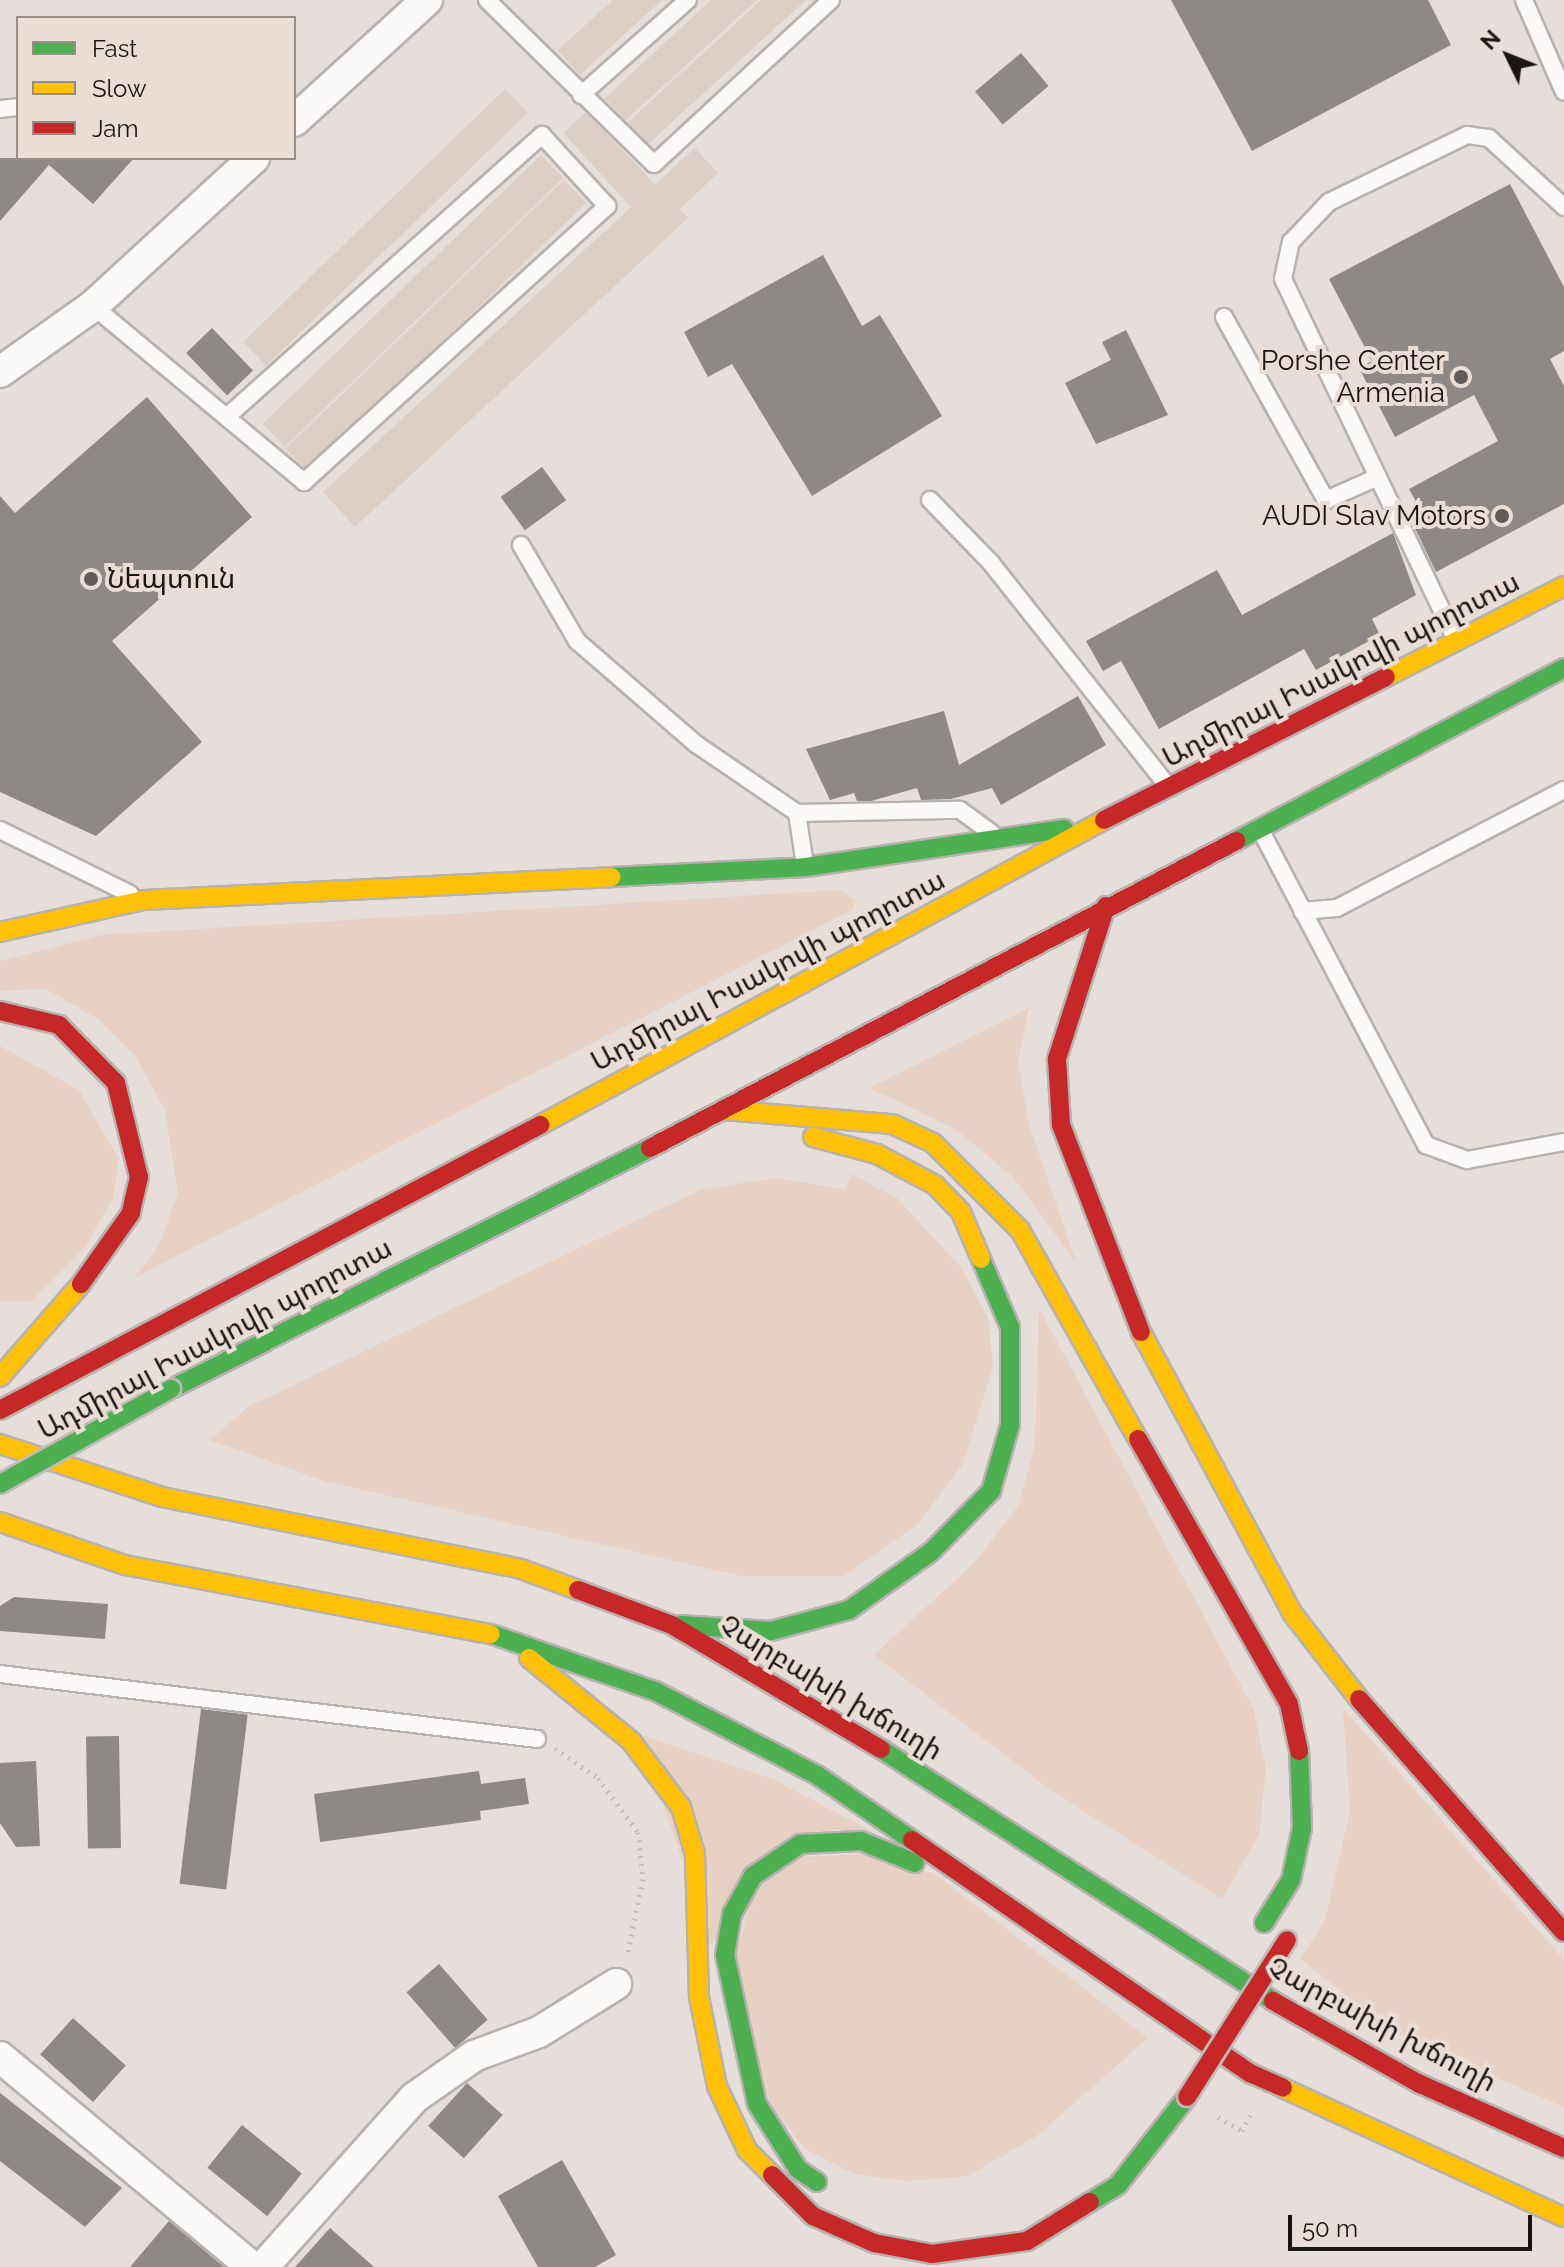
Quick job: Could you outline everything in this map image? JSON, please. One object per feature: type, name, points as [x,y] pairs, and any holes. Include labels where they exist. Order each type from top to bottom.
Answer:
[{"type":"highway","name":"Ադմիրալ Իսակովի պողոտա","points":[[0,1410],[98,1352],[908,931],[1098,823],[1170,790],[1564,586]]},
{"type":"highway","name":"Ադմիրալ Իսակովի պողոտա","points":[[0,1484],[171,1389],[683,1132],[1106,906],[1564,668]]},
{"type":"highway","points":[[0,932],[143,900],[806,867],[1003,841],[1098,823]]},
{"type":"highway","points":[[1106,906],[1057,1059],[1061,1125],[1140,1331],[1292,1613],[1387,1735],[1564,1932]]},
{"type":"highway","points":[[0,1011],[59,1025],[116,1083],[135,1142],[139,1177],[131,1213],[101,1261],[0,1377]]},
{"type":"highway","points":[[724,1110],[892,1124],[933,1143],[1020,1230],[1289,1704],[1303,1768],[1302,1828],[1291,1880],[1222,1988]]},
{"type":"highway","points":[[672,1625],[771,1631],[849,1610],[931,1552],[991,1491],[1010,1425],[1015,1371],[991,1271],[961,1212],[935,1185],[877,1154],[830,1139],[683,1132]]},
{"type":"highway","name":"Չարբախի խճուղի","points":[[0,1444],[162,1497],[521,1569],[672,1625],[849,1728],[1288,2011],[1420,2084],[1564,2148]]},
{"type":"highway","points":[[0,1522],[125,1565],[502,1636],[655,1691],[738,1731],[817,1775],[1250,2073],[1564,2217]]},
{"type":"highway","points":[[1292,1613],[1309,1668]]},
{"type":"highway","points":[[502,1636],[631,1741],[681,1807],[695,1854],[699,1997],[717,2086],[747,2150],[795,2200],[813,2216],[874,2243],[932,2254],[1027,2241],[1118,2185],[1194,2103],[1290,1933]]},
{"type":"highway","points":[[834,2195],[798,2169],[757,2104],[725,1955],[732,1914],[776,1854],[830,1839],[861,1841],[994,1895]]},
{"type":"highway","points":[[1181,2053],[1206,2014]]},
{"type":"highway","points":[[1047,2203],[1082,2181]]},
{"type":"street","points":[[296,119],[427,0]]},
{"type":"street","points":[[0,372],[93,306],[252,160]]},
{"type":"street","points":[[263,2267],[414,2098],[474,2056],[539,2032],[616,1984]]},
{"type":"street","points":[[0,2057],[252,2267]]},
{"type":"lane","points":[[487,0],[654,164],[831,0]]},
{"type":"lane","points":[[581,95],[688,0]]},
{"type":"lane","points":[[1524,0],[1564,92]]},
{"type":"lane","points":[[93,306],[229,415],[304,482],[607,206],[542,135],[229,415]]},
{"type":"lane","points":[[1457,642],[1283,279],[1291,242],[1329,202],[1467,135],[1489,138],[1564,207]]},
{"type":"lane","points":[[1224,317],[1326,500],[1378,477]]},
{"type":"lane","points":[[930,500],[991,563],[1170,790]]},
{"type":"lane","points":[[521,545],[577,641],[696,744],[797,813],[960,810],[1003,841]]},
{"type":"lane","points":[[1302,911],[1337,908],[1564,790]]},
{"type":"lane","points":[[797,813],[806,867]]},
{"type":"lane","points":[[1258,826],[1426,1145],[1467,1160],[1564,1142]]},
{"type":"lane","points":[[0,830],[143,900]]},
{"type":"lane","points":[[0,1674],[537,1739]]},
{"type":"lane","points":[[1015,2267],[1027,2241]]},
{"type":"lane","points":[[874,2243],[909,2267]]},
{"type":"path","points":[[537,1739],[598,1778],[638,1832],[643,1879],[636,1931],[616,1984]]},
{"type":"path","points":[[1194,2103],[1242,2131],[1251,2114]]},
{"type":"shaded area","points":[[613,0],[662,0],[580,75],[558,50]]},
{"type":"shaded area","points":[[711,0],[757,0],[625,121],[605,98]]},
{"type":"shaded area","points":[[761,0],[806,0],[647,145],[627,123]]},
{"type":"shaded area","points":[[505,89],[528,113],[266,366],[243,342]]},
{"type":"shaded area","points":[[587,111],[655,185],[695,148],[718,173],[680,209],[688,218],[355,527],[323,492],[631,207],[563,133]]},
{"type":"shaded area","points":[[541,155],[563,178],[285,447],[263,424]]},
{"type":"shaded area","points":[[564,180],[586,203],[308,472],[286,449]]},
{"type":"shaded area","points":[[840,890],[856,900],[852,910],[134,1278],[159,1245],[178,1194],[165,1110],[136,1057],[98,1019],[46,989],[0,991],[0,961],[101,935]]},
{"type":"shaded area","points":[[1029,1008],[1018,1060],[1028,1122],[1077,1264],[1013,1177],[955,1129],[870,1088]]},
{"type":"shaded area","points":[[0,1046],[79,1090],[119,1159],[113,1198],[86,1246],[32,1301],[0,1302]]},
{"type":"shaded area","points":[[851,1174],[897,1198],[963,1270],[988,1318],[993,1366],[963,1464],[918,1524],[844,1576],[741,1576],[324,1481],[210,1440],[248,1407],[700,1190],[774,1178],[845,1189]]},
{"type":"shaded area","points":[[1039,1308],[1253,1708],[1266,1767],[1259,1835],[1222,1899],[1052,1791],[874,1655],[974,1563],[1019,1505],[1035,1444]]},
{"type":"shaded area","points":[[1343,1708],[1564,1960],[1564,2107],[1397,2035],[1300,1959],[1325,1920],[1350,1811]]},
{"type":"shaded area","points":[[639,1734],[773,1779],[891,1842],[835,1829],[711,1944]]},
{"type":"shaded area","points":[[865,1854],[935,1874],[1148,2038],[1038,2135],[968,2176],[907,2181],[854,2174],[805,2149],[771,2106],[734,1962],[748,1911],[801,1857]]},
{"type":"building","points":[[1171,0],[1428,0],[1451,45],[1252,151]]},
{"type":"building","points":[[1021,53],[1049,86],[1003,125],[975,92]]},
{"type":"building","points":[[0,158],[132,160],[93,204],[49,165],[0,221]]},
{"type":"building","name":"Porshe Center Armenia","points":[[1510,184],[1564,287],[1564,351],[1550,359],[1564,386],[1564,504],[1436,572],[1412,522],[1424,516],[1409,489],[1498,441],[1474,395],[1395,437],[1359,368],[1372,361],[1329,279]]},
{"type":"building","points":[[823,255],[862,326],[880,315],[942,416],[812,496],[732,364],[708,377],[684,332]]},
{"type":"building","points":[[212,328],[253,370],[227,395],[186,353]]},
{"type":"building","points":[[1126,330],[1168,415],[1096,444],[1065,383],[1111,360],[1102,342]]},
{"type":"building","name":"Նեպտուն","points":[[147,397],[252,517],[112,641],[202,742],[96,836],[0,792],[0,496],[15,513]]},
{"type":"building","points":[[542,467],[566,500],[525,530],[501,497]]},
{"type":"building","points":[[1393,533],[1416,595],[1372,619],[1380,635],[1316,670],[1304,649],[1159,729],[1121,661],[1103,671],[1086,641],[1217,570],[1242,615]]},
{"type":"building","points":[[1078,696],[1106,745],[1001,805],[992,788],[951,799],[921,800],[917,788],[871,801],[857,801],[854,793],[830,800],[806,749],[944,711],[959,765]]},
{"type":"building","points":[[14,1597],[108,1604],[105,1639],[0,1631],[0,1606]]},
{"type":"building","points":[[201,1709],[248,1715],[226,1889],[180,1884]]},
{"type":"building","points":[[119,1736],[121,1848],[88,1849],[86,1737]]},
{"type":"building","points":[[36,1761],[40,1846],[16,1847],[0,1823],[0,1763]]},
{"type":"building","points":[[479,1771],[481,1784],[525,1778],[529,1804],[480,1811],[481,1820],[320,1842],[314,1794]]},
{"type":"building","points":[[439,1964],[488,2020],[455,2048],[407,1992]]},
{"type":"building","points":[[73,2018],[126,2066],[93,2102],[40,2054]]},
{"type":"building","points":[[467,2083],[503,2115],[464,2158],[428,2126]]},
{"type":"building","points":[[0,2093],[122,2188],[85,2227],[0,2161]]},
{"type":"building","points":[[242,2125],[302,2173],[267,2216],[207,2168]]},
{"type":"building","points":[[562,2160],[616,2255],[595,2267],[538,2267],[498,2196]]},
{"type":"building","points":[[169,2221],[224,2267],[130,2267]]},
{"type":"building","points":[[330,2228],[374,2267],[295,2267]]},
{"type":"traffic: fast","points":[[1236,841],[1564,668]]},
{"type":"traffic: fast","points":[[611,877],[806,867],[1064,829]]},
{"type":"traffic: fast","points":[[171,1389],[650,1148]]},
{"type":"traffic: fast","points":[[681,1625],[771,1631],[849,1610],[931,1552],[991,1491],[1010,1425],[1010,1327],[981,1259]]},
{"type":"traffic: fast","points":[[0,1484],[171,1389]]},
{"type":"traffic: fast","points":[[491,1634],[655,1691],[817,1775],[912,1840]]},
{"type":"traffic: fast","points":[[881,1749],[1273,2001]]},
{"type":"traffic: fast","points":[[1264,1923],[1291,1880],[1302,1828],[1299,1751]]},
{"type":"traffic: fast","points":[[817,2182],[798,2169],[757,2104],[725,1955],[732,1914],[753,1876],[800,1844],[861,1841],[915,1863]]},
{"type":"traffic: fast","points":[[1090,2202],[1118,2185],[1187,2097]]},
{"type":"traffic: slow","points":[[1386,677],[1564,586]]},
{"type":"traffic: slow","points":[[540,1125],[1104,820]]},
{"type":"traffic: slow","points":[[0,932],[143,900],[611,877]]},
{"type":"traffic: slow","points":[[724,1110],[892,1124],[933,1143],[1020,1230],[1138,1439]]},
{"type":"traffic: slow","points":[[813,1137],[877,1154],[935,1185],[961,1212],[981,1259]]},
{"type":"traffic: slow","points":[[0,1377],[81,1284]]},
{"type":"traffic: slow","points":[[1141,1332],[1292,1613],[1359,1699]]},
{"type":"traffic: slow","points":[[0,1444],[162,1497],[521,1569],[578,1590]]},
{"type":"traffic: slow","points":[[0,1522],[125,1565],[491,1634]]},
{"type":"traffic: slow","points":[[529,1658],[631,1741],[681,1807],[695,1854],[699,1997],[717,2086],[747,2150],[772,2175]]},
{"type":"traffic: slow","points":[[1283,2088],[1564,2217]]},
{"type":"traffic: jam","points":[[1104,820],[1386,677]]},
{"type":"traffic: jam","points":[[650,1148],[1236,841]]},
{"type":"traffic: jam","points":[[1106,906],[1057,1059],[1061,1125],[1141,1332]]},
{"type":"traffic: jam","points":[[0,1011],[59,1025],[116,1083],[139,1177],[131,1213],[81,1284]]},
{"type":"traffic: jam","points":[[0,1410],[540,1125]]},
{"type":"traffic: jam","points":[[1138,1439],[1289,1704],[1299,1751]]},
{"type":"traffic: jam","points":[[578,1590],[672,1625],[881,1749]]},
{"type":"traffic: jam","points":[[1359,1699],[1564,1932]]},
{"type":"traffic: jam","points":[[912,1840],[1250,2073],[1283,2088]]},
{"type":"traffic: jam","points":[[1187,2097],[1287,1940]]},
{"type":"traffic: jam","points":[[1273,2001],[1420,2084],[1564,2148]]},
{"type":"traffic: jam","points":[[772,2175],[813,2216],[874,2243],[932,2254],[1027,2241],[1090,2202]]},
{"type":"place","name":"Porshe Center Armenia","points":[[1461,377]]},
{"type":"place","name":"AUDI Slav Motors","points":[[1502,516]]},
{"type":"place","name":"Նեպտուն","points":[[91,579]]}]
